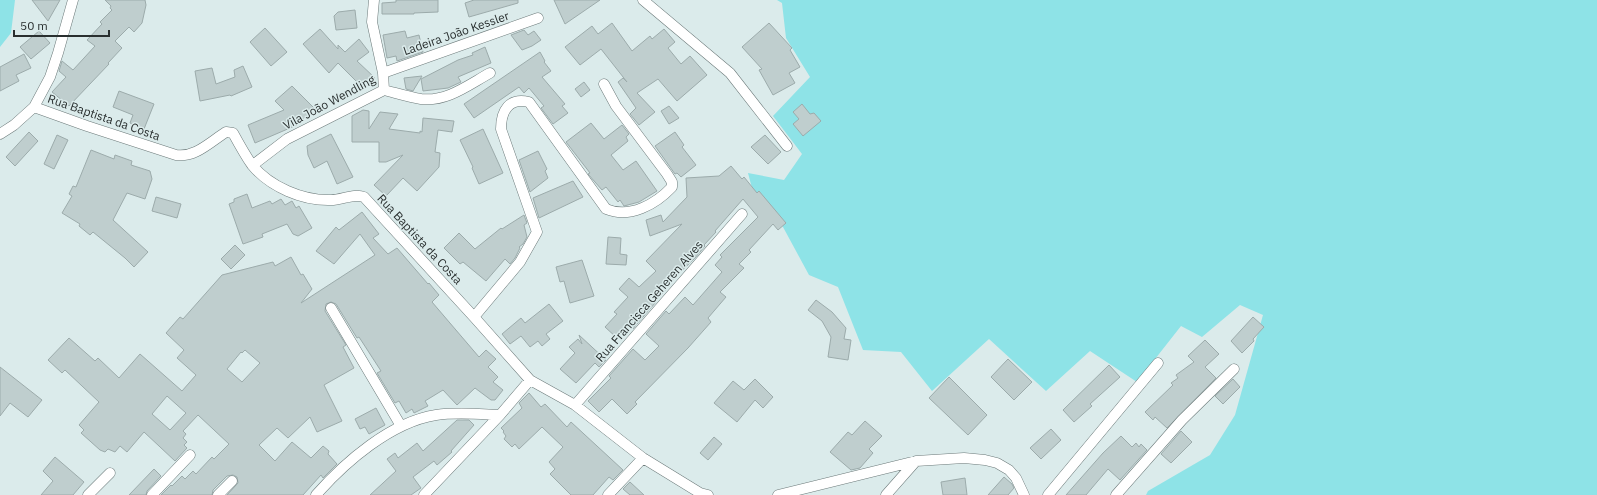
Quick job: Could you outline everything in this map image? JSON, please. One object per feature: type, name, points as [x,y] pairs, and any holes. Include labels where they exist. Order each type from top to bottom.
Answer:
[{"type":"street","points":[[0,134],[14,125],[34,107],[52,71],[73,0]]},
{"type":"street","name":"Vila João Wendling","points":[[253,165],[287,138],[384,90],[383,73],[372,22],[374,0]]},
{"type":"street","points":[[643,0],[730,73],[787,146]]},
{"type":"street","name":"Ladeira João Kessler","points":[[383,73],[538,18]]},
{"type":"street","points":[[384,90],[422,99],[438,99],[448,97],[490,73]]},
{"type":"street","points":[[474,316],[520,262],[537,232],[501,129],[501,118],[506,108],[512,103],[522,100],[529,102],[606,209],[623,213],[633,211],[649,205],[663,197],[672,187],[672,182],[667,174],[616,106],[604,84]]},
{"type":"street","name":"Rua Baptista da Costa","points":[[34,107],[86,126],[176,155],[185,156],[193,154],[226,132],[231,132],[253,165],[267,178],[281,187],[301,196],[317,200],[332,200],[360,195],[364,197],[474,316],[530,380]]},
{"type":"street","name":"Rua Francisca Geheren Alves","points":[[576,405],[742,214]]},
{"type":"street","points":[[331,308],[401,426]]},
{"type":"street","points":[[1048,495],[1158,364]]},
{"type":"street","points":[[1116,495],[1182,420],[1234,369]]},
{"type":"street","points":[[424,495],[500,416],[530,380],[576,405],[643,458],[700,492],[708,495]]},
{"type":"street","points":[[316,495],[368,446],[401,426],[434,415],[459,412],[500,416]]},
{"type":"street","points":[[152,495],[190,456]]},
{"type":"street","points":[[608,495],[643,458]]},
{"type":"street","points":[[778,495],[916,461],[964,458],[997,463],[1009,470],[1016,478],[1024,495]]},
{"type":"street","points":[[886,495],[916,461]]},
{"type":"street","points":[[88,495],[110,473]]},
{"type":"street","points":[[218,495],[232,480]]},
{"type":"shaded area","points":[[0,0],[15,0],[11,33],[0,47]]},
{"type":"shaded area","points":[[777,0],[1597,0],[1597,495],[1146,495],[1148,491],[1210,455],[1235,415],[1263,315],[1240,305],[1202,337],[1181,326],[1137,382],[1090,351],[1046,391],[989,339],[932,391],[901,352],[863,350],[838,287],[809,275],[783,227],[753,192],[748,173],[784,180],[802,154],[773,116],[810,77],[786,38],[782,3]]},
{"type":"building","points":[[32,0],[60,0],[48,21]]},
{"type":"building","points":[[105,0],[145,0],[146,5],[142,23],[134,32],[129,27],[115,41],[122,48],[69,106],[52,92],[66,77],[59,71],[62,61],[73,70],[95,46],[87,40],[102,24],[100,22],[112,10],[110,8],[111,6]]},
{"type":"building","points":[[396,0],[438,0],[438,12],[382,14],[382,3],[396,2]]},
{"type":"building","points":[[474,0],[518,0],[518,3],[469,17],[465,3]]},
{"type":"building","points":[[554,0],[600,0],[565,24]]},
{"type":"building","points":[[355,10],[357,28],[336,30],[334,16],[338,12]]},
{"type":"building","points":[[612,23],[632,51],[650,36],[652,39],[664,29],[675,42],[668,48],[681,64],[690,56],[707,75],[677,101],[658,79],[637,93],[655,112],[639,125],[630,114],[636,108],[618,82],[623,78],[627,82],[601,49],[580,65],[565,47],[592,26],[598,34]]},
{"type":"building","points":[[769,23],[792,48],[790,50],[800,67],[789,73],[795,83],[773,95],[759,70],[762,69],[742,47]]},
{"type":"building","points":[[265,28],[287,52],[271,66],[250,42]]},
{"type":"building","points":[[320,29],[338,49],[338,45],[345,52],[359,39],[369,52],[357,61],[375,78],[364,89],[338,63],[329,73],[303,44]]},
{"type":"building","points":[[524,30],[528,35],[534,31],[541,40],[522,50],[511,35]]},
{"type":"building","points":[[39,31],[50,43],[31,59],[20,47]]},
{"type":"building","points":[[405,31],[407,38],[419,35],[423,52],[397,61],[396,56],[387,58],[383,35]]},
{"type":"building","points":[[485,47],[491,63],[458,77],[461,82],[448,88],[423,91],[421,79],[458,60],[473,55],[472,53]]},
{"type":"building","points":[[540,52],[545,61],[544,62],[551,71],[542,77],[565,104],[562,106],[568,113],[553,124],[541,108],[544,106],[529,88],[524,93],[519,87],[474,118],[464,104]]},
{"type":"building","points":[[24,54],[31,68],[16,75],[19,81],[0,91],[0,67]]},
{"type":"building","points":[[243,66],[252,87],[231,96],[200,101],[195,71],[212,68],[216,84],[235,77],[234,70]]},
{"type":"building","points":[[422,76],[413,91],[406,89],[404,78]]},
{"type":"building","points":[[584,82],[590,90],[581,97],[575,89]]},
{"type":"building","points":[[292,86],[314,108],[297,125],[255,143],[248,125],[284,110],[275,101]]},
{"type":"building","points":[[119,91],[154,104],[144,129],[130,123],[133,115],[113,107]]},
{"type":"building","points":[[802,104],[810,114],[814,113],[821,121],[803,136],[793,124],[799,119],[793,112]]},
{"type":"building","points":[[669,106],[679,118],[669,124],[661,111]]},
{"type":"building","points":[[363,110],[369,111],[369,129],[380,112],[398,114],[389,129],[420,133],[420,131],[422,132],[423,118],[454,121],[452,132],[438,130],[435,152],[440,153],[439,167],[417,191],[403,178],[386,196],[374,185],[403,155],[386,162],[379,162],[379,142],[352,142],[352,116]]},
{"type":"building","points":[[591,123],[604,139],[622,125],[629,134],[626,137],[628,141],[611,155],[623,170],[636,161],[657,191],[639,202],[624,206],[620,200],[618,202],[606,187],[602,190],[588,174],[590,173],[566,142]]},
{"type":"building","points":[[483,129],[503,173],[479,184],[472,168],[473,167],[460,140]]},
{"type":"building","points":[[29,132],[38,141],[15,166],[6,157]]},
{"type":"building","points":[[675,132],[684,145],[682,147],[696,165],[681,177],[677,173],[675,174],[655,146]]},
{"type":"building","points":[[331,134],[353,177],[337,184],[327,161],[314,168],[308,155],[307,146]]},
{"type":"building","points":[[57,135],[68,140],[54,169],[44,164]]},
{"type":"building","points":[[765,135],[781,152],[768,164],[751,147]]},
{"type":"building","points":[[91,150],[114,159],[115,155],[132,161],[131,165],[150,171],[152,179],[145,199],[127,193],[113,220],[148,252],[134,267],[93,232],[90,235],[79,226],[80,224],[62,213],[72,196],[69,194],[73,186],[76,187]]},
{"type":"building","points":[[538,151],[547,169],[545,171],[548,178],[530,192],[519,160]]},
{"type":"building","points":[[731,166],[742,179],[744,177],[757,193],[759,191],[786,223],[778,230],[773,224],[749,250],[751,252],[739,264],[744,268],[720,292],[726,297],[708,318],[711,322],[688,348],[635,402],[637,404],[627,414],[612,399],[599,412],[588,401],[611,378],[609,376],[633,349],[645,360],[659,346],[646,334],[666,311],[669,314],[685,297],[693,305],[722,272],[715,265],[722,257],[720,255],[758,217],[743,199],[715,231],[716,232],[695,258],[665,287],[667,289],[654,301],[656,302],[633,329],[629,325],[617,338],[605,327],[617,314],[614,312],[628,297],[619,289],[629,278],[639,287],[656,271],[646,261],[682,224],[650,236],[646,220],[661,215],[663,222],[687,197],[686,178],[719,176]]},
{"type":"building","points":[[573,181],[583,197],[539,218],[533,198]]},
{"type":"building","points":[[247,194],[252,208],[270,201],[272,204],[281,199],[285,205],[292,201],[296,208],[299,206],[312,228],[298,236],[293,234],[287,224],[262,234],[263,237],[243,244],[229,204],[234,202],[234,199]]},
{"type":"building","points":[[156,197],[181,204],[177,218],[152,211]]},
{"type":"building","points":[[362,212],[379,234],[373,238],[388,254],[397,248],[439,295],[432,302],[479,357],[486,350],[496,359],[488,367],[498,377],[493,382],[503,390],[495,400],[491,400],[475,388],[457,405],[443,390],[425,401],[428,406],[414,413],[412,409],[406,413],[399,401],[395,403],[377,373],[381,371],[359,337],[357,338],[336,304],[331,302],[326,304],[325,311],[346,345],[343,347],[354,368],[324,385],[342,421],[317,432],[310,417],[288,438],[277,428],[259,445],[275,461],[292,442],[311,458],[323,446],[329,451],[328,454],[337,464],[323,478],[321,475],[303,495],[227,495],[238,483],[237,477],[233,475],[227,476],[213,490],[212,495],[161,495],[182,476],[185,479],[193,471],[196,474],[212,457],[214,459],[229,444],[198,415],[183,431],[186,434],[183,438],[187,442],[184,445],[187,448],[175,461],[144,432],[127,452],[120,446],[115,452],[108,449],[105,452],[100,450],[81,433],[84,430],[79,425],[99,402],[65,370],[62,373],[48,360],[69,338],[95,361],[98,358],[119,378],[140,354],[182,391],[196,375],[177,358],[184,350],[166,333],[180,317],[183,319],[222,275],[273,262],[275,266],[291,257],[301,275],[303,274],[312,289],[301,303],[375,255],[360,234],[334,264],[316,251],[336,227],[339,230]],"holes":[[[245,350],[260,363],[242,382],[227,369],[241,352],[242,353]],[[167,396],[186,413],[170,430],[152,414]]]},
{"type":"building","points":[[524,215],[527,223],[524,225],[527,237],[523,244],[519,247],[520,248],[515,258],[510,264],[505,259],[486,281],[463,262],[460,264],[444,248],[459,233],[475,249],[501,228],[502,229]]},
{"type":"building","points":[[608,237],[621,238],[620,254],[627,255],[626,265],[606,264]]},
{"type":"building","points":[[235,245],[245,255],[231,269],[221,259]]},
{"type":"building","points":[[582,260],[594,296],[570,303],[564,281],[560,282],[556,267]]},
{"type":"building","points":[[816,300],[832,312],[846,328],[844,339],[851,340],[848,360],[828,357],[831,337],[822,321],[808,310]]},
{"type":"building","points":[[549,304],[563,321],[546,334],[550,339],[542,346],[538,341],[530,347],[521,336],[510,344],[502,334],[521,318],[525,323]]},
{"type":"building","points":[[1253,317],[1264,327],[1253,339],[1254,341],[1242,353],[1231,341]]},
{"type":"building","points":[[579,335],[606,360],[599,367],[595,363],[576,383],[560,369],[575,353],[569,347],[578,339],[582,344]]},
{"type":"building","points":[[1205,340],[1219,354],[1205,367],[1216,378],[1167,428],[1155,417],[1153,420],[1145,412],[1173,385],[1171,383],[1178,378],[1176,375],[1194,362],[1188,356]]},
{"type":"building","points":[[1008,359],[1032,382],[1014,400],[991,377]]},
{"type":"building","points":[[1109,365],[1120,377],[1090,404],[1092,406],[1074,422],[1063,410]]},
{"type":"building","points":[[0,367],[42,400],[28,417],[10,403],[0,416]]},
{"type":"building","points":[[949,377],[987,415],[968,435],[929,398]]},
{"type":"building","points":[[755,379],[773,397],[763,408],[755,400],[737,422],[714,403],[733,381],[744,390]]},
{"type":"building","points":[[1233,379],[1240,387],[1223,404],[1215,396]]},
{"type":"building","points":[[529,393],[541,407],[545,404],[567,427],[571,422],[623,470],[613,480],[609,477],[593,495],[571,495],[550,474],[555,469],[549,462],[563,447],[542,427],[519,449],[515,444],[512,447],[504,439],[506,436],[501,428],[522,408],[519,403]]},
{"type":"building","points":[[376,408],[385,425],[369,434],[365,427],[360,429],[355,419]]},
{"type":"building","points":[[457,420],[469,420],[474,425],[451,451],[452,452],[437,465],[434,461],[413,477],[421,488],[411,495],[370,495],[396,471],[387,459],[395,453],[398,458],[417,443],[423,451]]},
{"type":"building","points":[[865,421],[882,436],[869,449],[873,453],[860,468],[851,470],[830,452],[848,432],[852,435]]},
{"type":"building","points":[[1051,429],[1061,440],[1041,459],[1030,448]]},
{"type":"building","points":[[1181,431],[1192,442],[1171,463],[1161,454]]},
{"type":"building","points":[[1121,436],[1132,447],[1136,443],[1139,447],[1141,444],[1147,450],[1120,480],[1108,469],[1086,495],[1066,495],[1103,453]]},
{"type":"building","points":[[714,437],[722,444],[708,460],[700,453]]},
{"type":"building","points":[[55,457],[84,482],[73,495],[41,495],[53,481],[43,471]]},
{"type":"building","points":[[154,469],[161,476],[147,491],[146,495],[129,495]]},
{"type":"building","points":[[1004,477],[1012,484],[1014,488],[1008,495],[988,495]]},
{"type":"building","points":[[965,478],[967,495],[943,495],[941,482]]},
{"type":"building","points":[[630,482],[644,495],[630,495],[623,489]]}]
